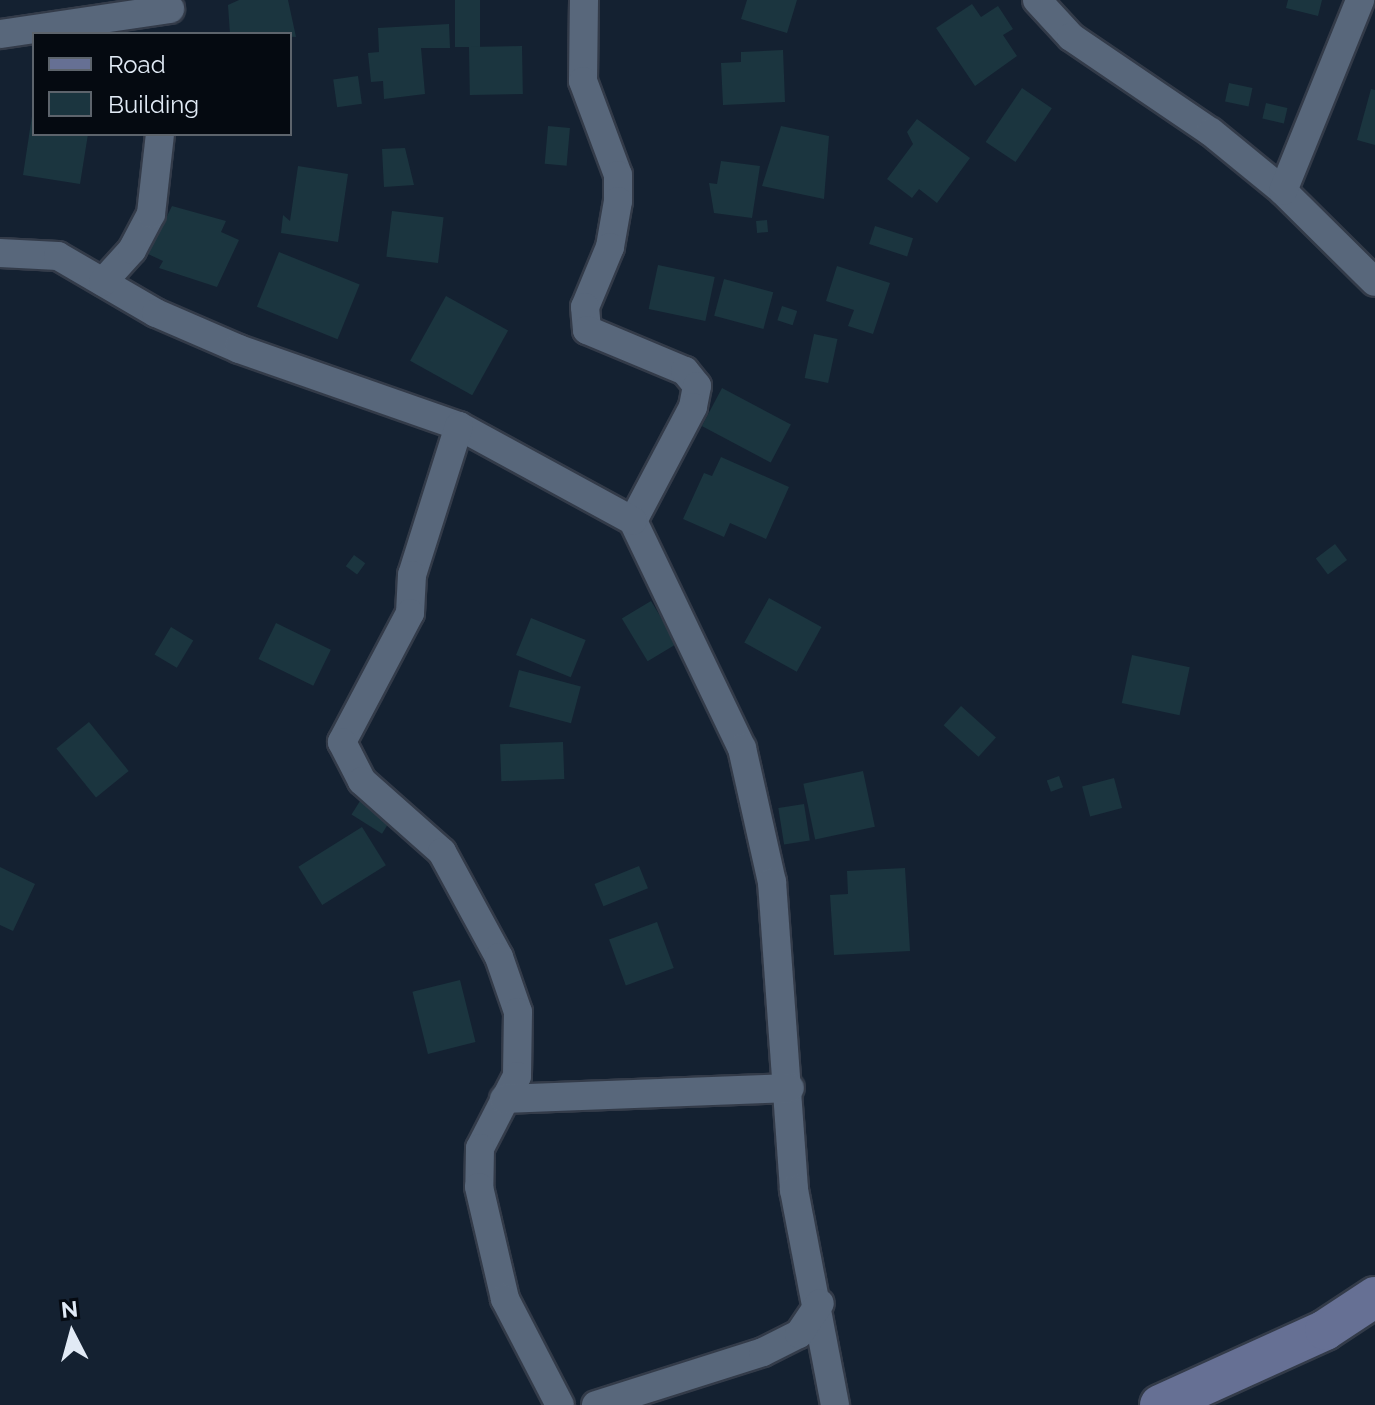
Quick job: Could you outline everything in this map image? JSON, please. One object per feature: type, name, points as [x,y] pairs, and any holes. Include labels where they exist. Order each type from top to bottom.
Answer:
[{"type":"street","points":[[584,0],[583,81],[618,175],[618,201],[610,247],[585,307],[587,330],[685,371],[697,386],[693,407],[633,521]]},
{"type":"street","points":[[1037,0],[1071,37],[1211,132],[1283,191],[1375,282]]},
{"type":"street","points":[[1283,191],[1360,0]]},
{"type":"street","points":[[0,34],[170,14]]},
{"type":"street","points":[[103,282],[151,214],[160,136]]},
{"type":"street","points":[[2,257],[58,256],[103,282],[239,349],[459,426],[633,521],[742,748],[772,882],[790,1088],[794,1190],[820,1303],[835,1405]]},
{"type":"street","points":[[459,426],[412,575],[410,613],[342,742],[362,781],[442,852],[499,957],[523,1046],[504,1099],[480,1148],[484,1220],[505,1299],[560,1405]]},
{"type":"street","points":[[504,1099],[790,1088]]},
{"type":"street","points":[[1160,1405],[1325,1330],[1375,1297]]},
{"type":"street","points":[[596,1405],[763,1352],[799,1334],[820,1303]]},
{"type":"building","points":[[239,0],[288,0],[296,37],[292,37],[292,32],[230,32],[228,5]]},
{"type":"building","points":[[455,0],[480,0],[480,47],[455,47]]},
{"type":"building","points":[[747,0],[797,0],[787,33],[741,19]]},
{"type":"building","points":[[1288,0],[1322,0],[1318,16],[1286,8]]},
{"type":"building","points":[[972,4],[981,17],[998,6],[1013,29],[1003,35],[1017,56],[975,86],[936,28]]},
{"type":"building","points":[[449,24],[450,48],[421,48],[425,94],[384,99],[383,81],[371,82],[368,53],[379,52],[378,28]]},
{"type":"building","points":[[522,46],[523,94],[470,95],[469,47]]},
{"type":"building","points":[[783,50],[785,102],[723,105],[721,63],[741,62],[741,52]]},
{"type":"building","points":[[358,76],[362,104],[337,107],[333,79]]},
{"type":"building","points":[[1229,83],[1252,88],[1249,107],[1225,102]]},
{"type":"building","points":[[1022,88],[1052,108],[1015,162],[986,142]]},
{"type":"building","points":[[1371,89],[1375,90],[1375,145],[1357,140]]},
{"type":"building","points":[[1266,103],[1287,108],[1284,124],[1262,119]]},
{"type":"building","points":[[32,116],[32,136],[88,136],[80,184],[23,175]]},
{"type":"building","points":[[917,119],[970,158],[937,203],[919,189],[912,198],[887,179],[913,144],[907,132]]},
{"type":"building","points":[[548,126],[570,128],[567,166],[545,164]]},
{"type":"building","points":[[781,126],[829,136],[824,199],[762,186]]},
{"type":"building","points":[[405,148],[414,185],[384,187],[382,149]]},
{"type":"building","points":[[721,161],[760,166],[752,218],[714,213],[709,183],[717,184]]},
{"type":"building","points":[[298,166],[348,174],[338,242],[281,233],[283,215],[290,221]]},
{"type":"building","points":[[172,206],[226,221],[221,232],[239,240],[217,287],[159,268],[163,261],[148,254]]},
{"type":"building","points":[[392,211],[444,217],[438,263],[386,257]]},
{"type":"building","points":[[767,220],[768,232],[757,233],[756,221]]},
{"type":"building","points":[[875,226],[913,238],[907,256],[869,244]]},
{"type":"building","points":[[279,252],[360,285],[338,339],[257,307]]},
{"type":"building","points":[[658,265],[715,277],[705,321],[649,309]]},
{"type":"building","points":[[837,266],[890,283],[873,334],[848,326],[854,310],[826,301]]},
{"type":"building","points":[[724,279],[773,292],[763,329],[714,316]]},
{"type":"building","points":[[446,296],[508,330],[472,395],[410,361]]},
{"type":"building","points":[[782,306],[797,311],[793,325],[777,320]]},
{"type":"building","points":[[814,334],[837,339],[828,383],[805,378]]},
{"type":"building","points":[[722,388],[791,425],[771,463],[702,426]]},
{"type":"building","points":[[721,457],[789,487],[766,539],[730,523],[724,537],[683,519],[704,473],[712,476]]},
{"type":"building","points":[[1335,544],[1347,560],[1328,574],[1316,558]]},
{"type":"building","points":[[354,555],[365,563],[357,575],[346,566]]},
{"type":"building","points":[[769,598],[821,627],[797,672],[744,643]]},
{"type":"building","points":[[651,601],[677,644],[648,661],[622,619]]},
{"type":"building","points":[[531,618],[586,640],[571,677],[516,655]]},
{"type":"building","points":[[276,623],[331,650],[313,686],[258,659]]},
{"type":"building","points":[[171,627],[193,640],[177,668],[155,654]]},
{"type":"building","points":[[1132,655],[1190,667],[1180,715],[1122,703]]},
{"type":"building","points":[[519,670],[581,687],[571,723],[509,707]]},
{"type":"building","points":[[961,706],[996,737],[979,757],[944,725]]},
{"type":"building","points":[[89,722],[129,771],[96,797],[56,748]]},
{"type":"building","points":[[563,742],[564,779],[501,781],[500,744]]},
{"type":"building","points":[[863,771],[875,827],[815,839],[803,784]]},
{"type":"building","points":[[1059,776],[1063,787],[1051,792],[1047,780]]},
{"type":"building","points":[[1114,778],[1122,808],[1090,816],[1082,787]]},
{"type":"building","points":[[360,801],[391,820],[382,834],[352,815]]},
{"type":"building","points":[[804,804],[810,841],[784,845],[778,808]]},
{"type":"building","points":[[362,827],[386,865],[322,905],[298,867]]},
{"type":"building","points":[[639,866],[648,888],[603,906],[594,884]]},
{"type":"building","points":[[0,867],[35,884],[13,931],[0,925]]},
{"type":"building","points":[[905,868],[910,951],[834,955],[830,895],[848,894],[847,871]]},
{"type":"building","points":[[657,922],[674,968],[626,985],[609,939]]},
{"type":"building","points":[[460,980],[475,1042],[428,1054],[412,992]]}]
